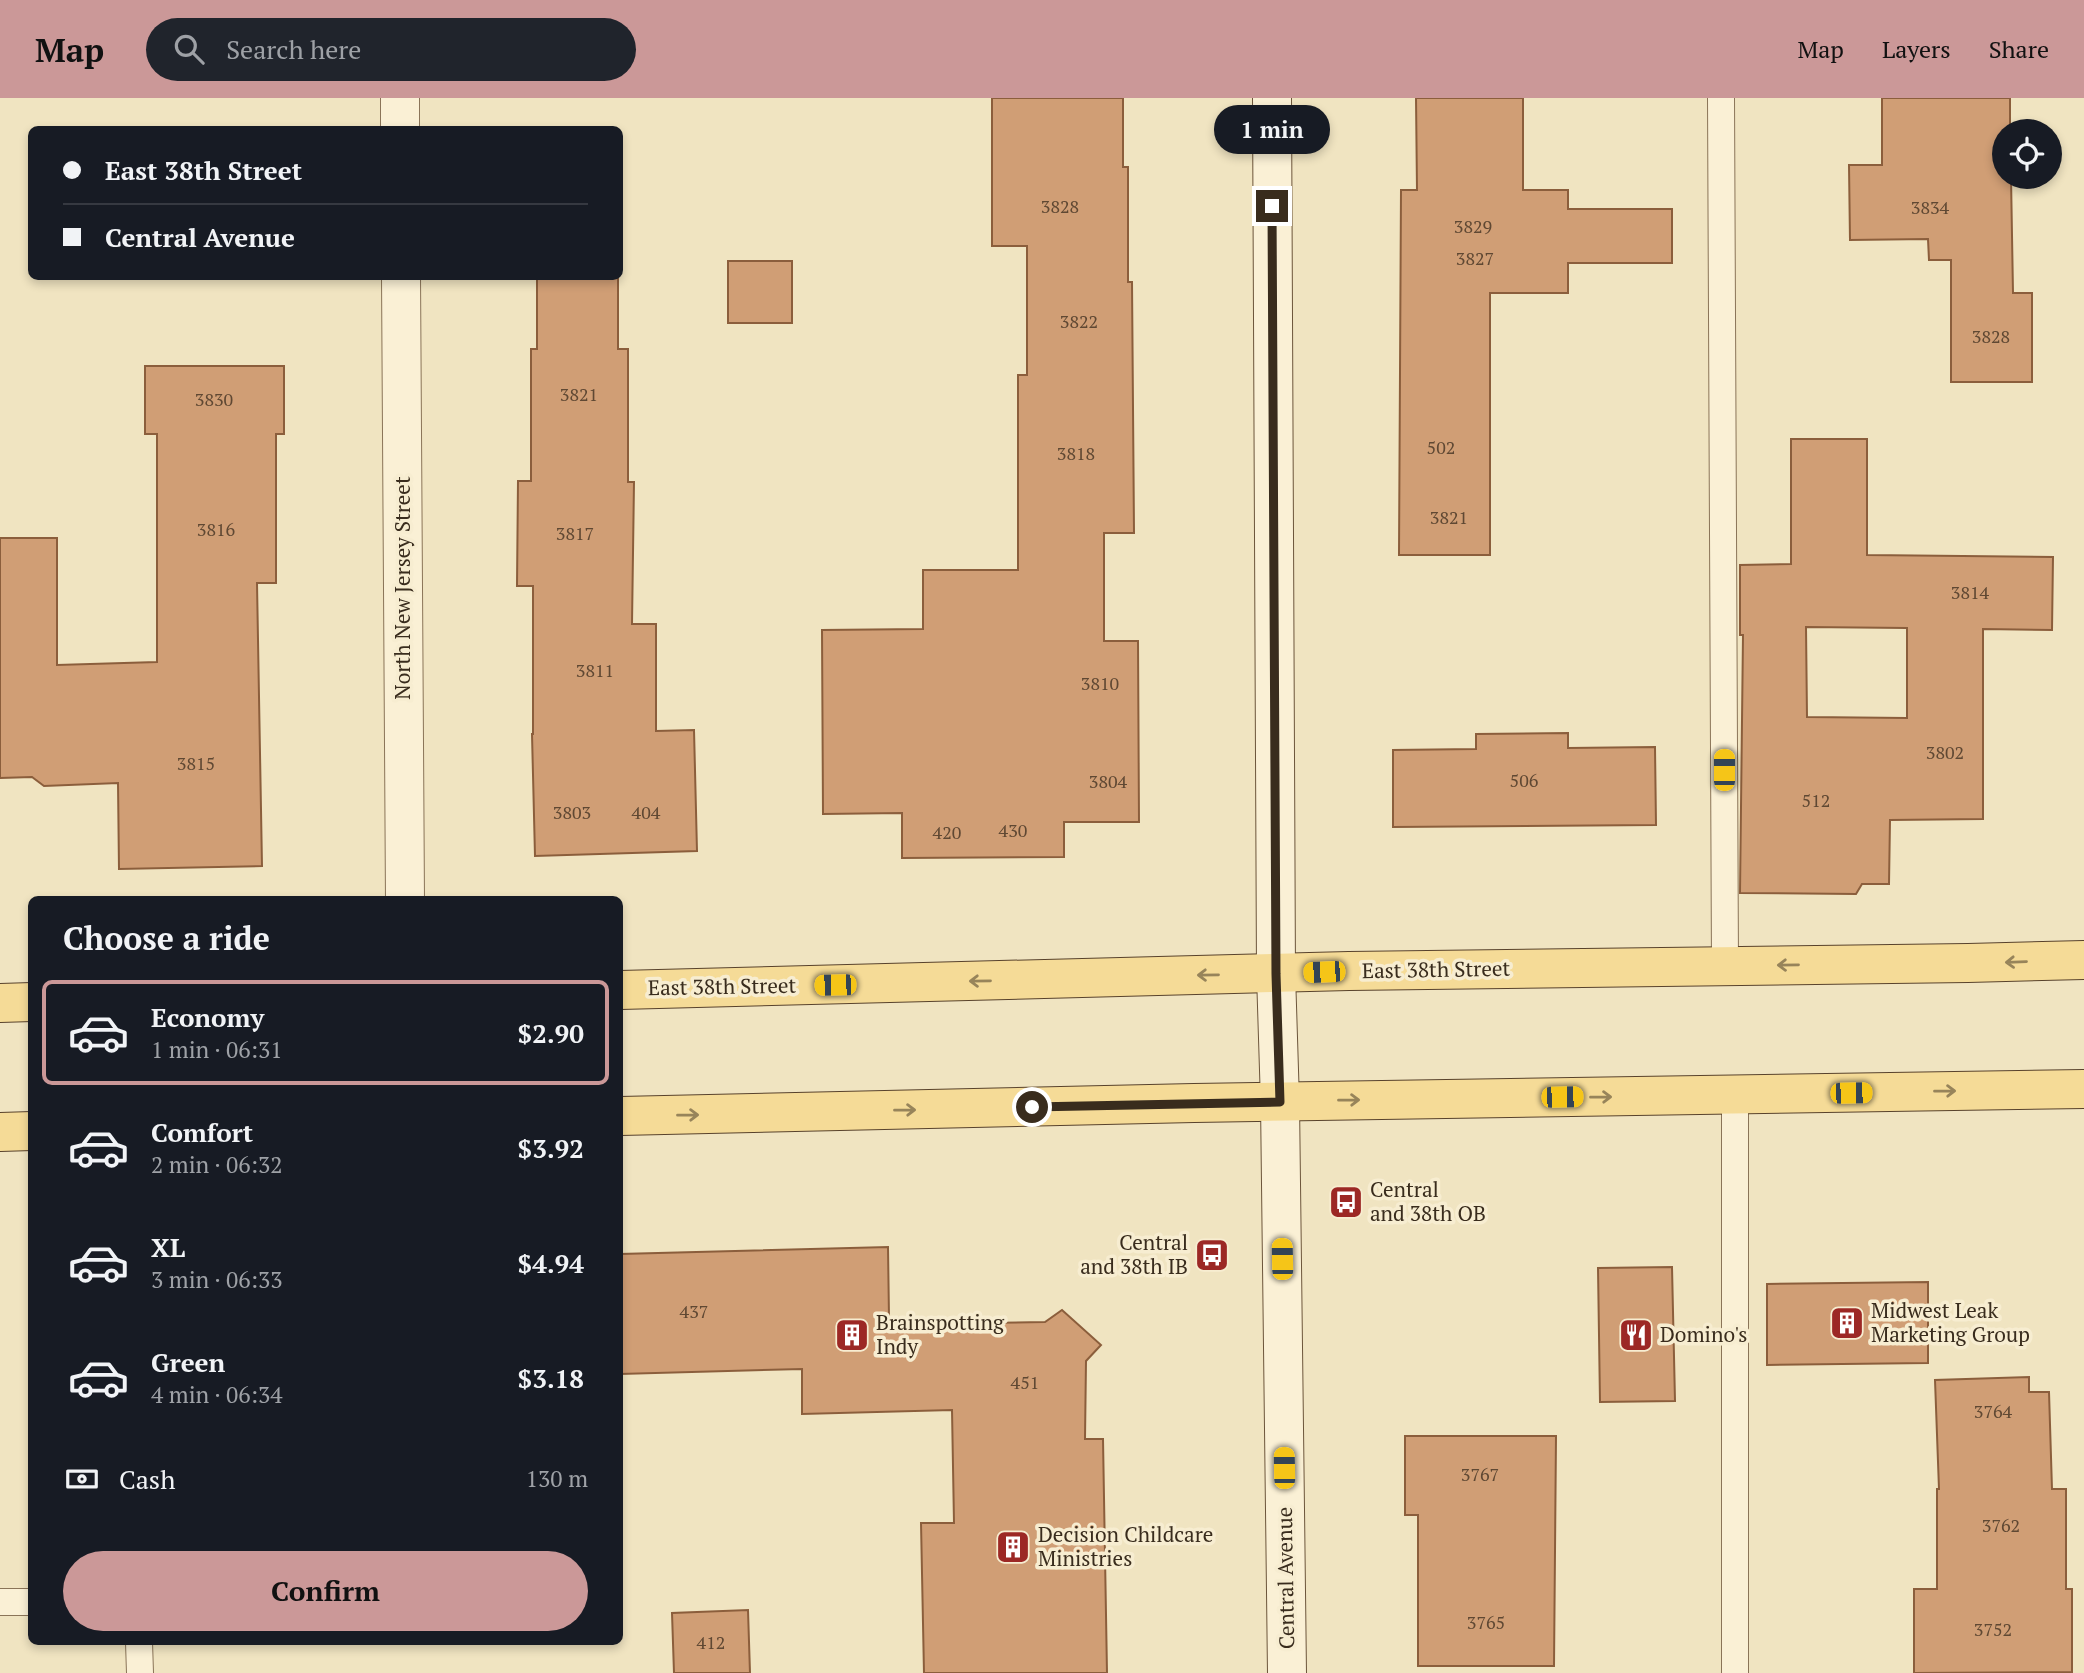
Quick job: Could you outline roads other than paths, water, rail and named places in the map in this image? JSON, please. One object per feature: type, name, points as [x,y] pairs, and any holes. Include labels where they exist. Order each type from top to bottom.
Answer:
[{"type":"main road","points":[[400,98],[400,126]]},
{"type":"main road","name":"Central Avenue","points":[[1272,98],[1276,974],[1287,1673]]},
{"type":"main road","name":"North New Jersey Street","points":[[401,280],[405,896]]},
{"type":"main road","name":"East 38th Street","points":[[623,990],[1349,971],[2084,960]]},
{"type":"main road","points":[[0,1003],[28,1002]]},
{"type":"main road","points":[[623,1116],[2084,1089]]},
{"type":"main road","points":[[0,1132],[28,1131]]},
{"type":"lane","points":[[1721,98],[1725,966]]},
{"type":"lane","points":[[1735,1094],[1735,1673]]},
{"type":"lane","points":[[0,1602],[28,1602]]},
{"type":"lane","points":[[139,1645],[140,1673]]},
{"type":"place","name":"Central and 38th OB","points":[[1346,1202]]},
{"type":"place","name":"Central and 38th IB","points":[[1212,1255]]},
{"type":"place","name":"Midwest Leak Marketing Group","points":[[1847,1323]]},
{"type":"place","name":"Brainspotting Indy","points":[[852,1335]]},
{"type":"place","name":"Domino's","points":[[1636,1335]]},
{"type":"place","name":"Decision Childcare Ministries","points":[[1013,1547]]}]
